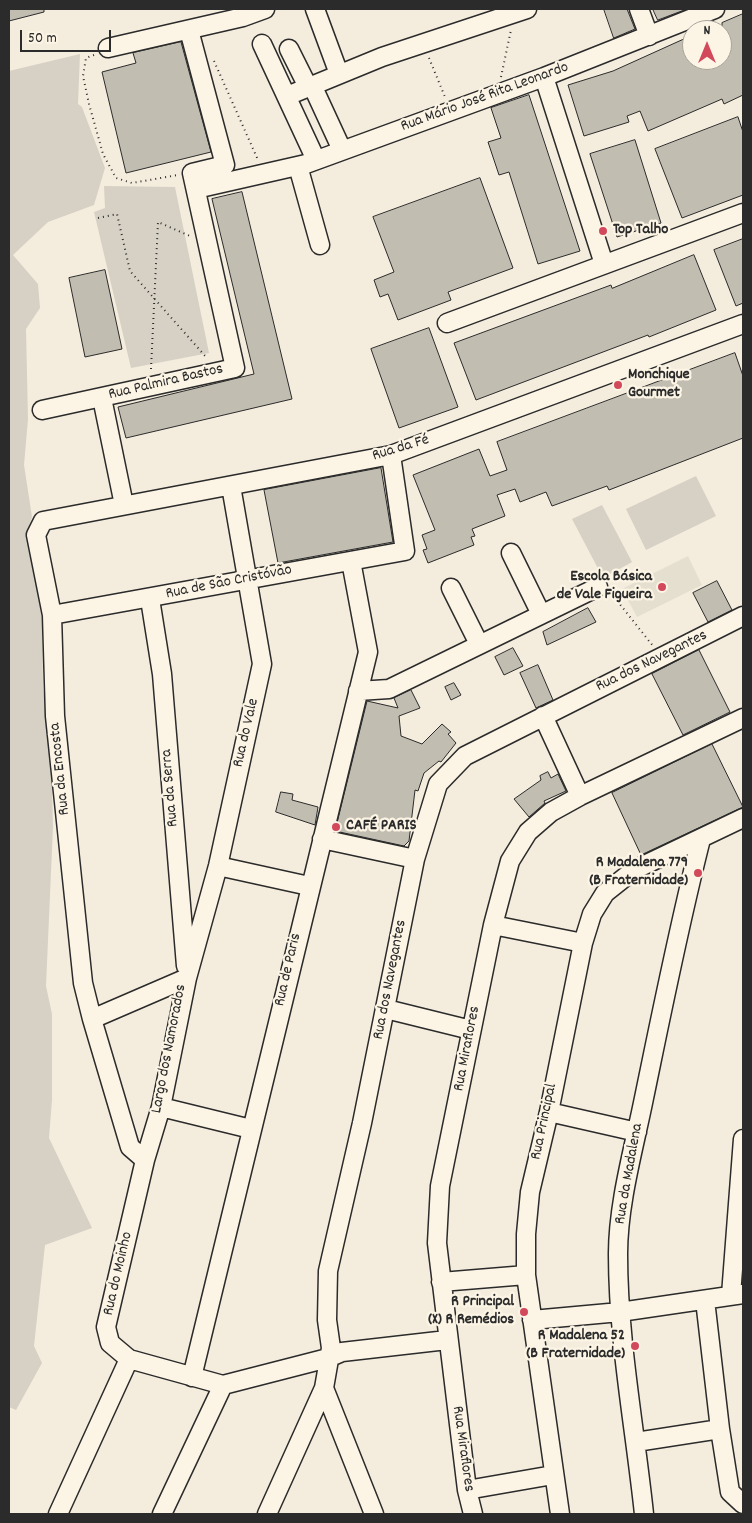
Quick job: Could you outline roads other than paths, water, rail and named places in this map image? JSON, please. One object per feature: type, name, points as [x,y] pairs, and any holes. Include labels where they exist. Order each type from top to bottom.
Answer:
[{"type":"street","points":[[108,48],[243,17],[265,9]]},
{"type":"street","points":[[314,9],[340,74]]},
{"type":"street","points":[[639,9],[649,36]]},
{"type":"street","name":"Rua Mário José Rita Leonardo","points":[[195,185],[257,175],[316,160],[544,77],[715,9]]},
{"type":"street","points":[[286,96],[425,43],[523,10]]},
{"type":"street","points":[[189,30],[225,165],[195,185]]},
{"type":"street","points":[[262,44],[316,160]]},
{"type":"street","points":[[289,49],[342,150]]},
{"type":"street","points":[[544,77],[604,264]]},
{"type":"street","points":[[298,166],[320,245]]},
{"type":"street","name":"Rua Palmira Bastos","points":[[42,410],[235,368],[207,232],[195,185]]},
{"type":"street","points":[[447,323],[743,213]]},
{"type":"street","name":"Rua da Fé","points":[[43,522],[391,455],[743,324]]},
{"type":"street","points":[[102,398],[124,505]]},
{"type":"street","name":"Rua de São Cristóvão","points":[[52,615],[150,599],[248,578],[351,562],[405,551],[391,455]]},
{"type":"street","name":"Rua do Vale","points":[[187,978],[218,866],[262,664],[231,486]]},
{"type":"street","name":"Rua da Encosta","points":[[43,522],[36,535],[52,615],[55,716],[83,983],[92,1019]]},
{"type":"street","points":[[511,553],[541,614]]},
{"type":"street","name":"Rua de Paris","points":[[192,1377],[309,886],[368,652],[351,562]]},
{"type":"street","points":[[358,691],[389,689],[598,587]]},
{"type":"street","points":[[452,588],[479,644]]},
{"type":"street","name":"Rua da Serra","points":[[150,599],[162,674],[187,978]]},
{"type":"street","name":"Rua dos Navegantes","points":[[374,1514],[324,1388],[331,1348],[327,1320],[328,1270],[386,1010],[414,860],[427,812],[438,784],[465,756],[743,616]]},
{"type":"street","points":[[543,716],[580,796]]},
{"type":"street","name":"Rua Miraflores","points":[[473,1514],[467,1490],[447,1340],[437,1243],[440,1186],[493,926],[510,861],[528,832],[552,812],[580,796],[743,718]]},
{"type":"street","name":"Rua Principal","points":[[560,1514],[526,1275],[526,1234],[530,1192],[549,1112],[583,943],[592,914],[605,893],[634,870],[743,818]]},
{"type":"street","points":[[322,839],[414,860]]},
{"type":"street","name":"Rua da Madalena","points":[[644,1514],[620,1312],[618,1253],[622,1212],[637,1132],[682,912],[701,839]]},
{"type":"street","points":[[218,866],[309,886]]},
{"type":"street","points":[[493,926],[583,943]]},
{"type":"street","name":"Largo dos Namorados","points":[[92,1019],[187,978]]},
{"type":"street","name":"Largo dos Namorados","points":[[145,1160],[161,1107],[187,978]]},
{"type":"street","points":[[386,1010],[471,1030]]},
{"type":"street","points":[[92,1019],[130,1147],[145,1160]]},
{"type":"street","points":[[161,1107],[251,1129]]},
{"type":"street","points":[[549,1112],[637,1132]]},
{"type":"street","points":[[532,1320],[620,1312],[737,1294],[743,1138]]},
{"type":"street","name":"Rua do Moinho","points":[[129,1359],[110,1343],[106,1327],[145,1160]]},
{"type":"street","points":[[441,1282],[526,1275]]},
{"type":"street","points":[[706,1300],[720,1430],[730,1492],[743,1504]]},
{"type":"street","points":[[58,1514],[129,1359],[223,1385],[328,1358],[342,1352],[447,1340]]},
{"type":"street","points":[[162,1514],[223,1385]]},
{"type":"street","points":[[272,1510],[324,1388]]},
{"type":"street","points":[[636,1442],[720,1430]]},
{"type":"street","points":[[467,1490],[553,1475]]},
{"type":"place","name":"Top Talho","points":[[603,231]]},
{"type":"place","name":"Monchique Gourmet","points":[[618,385]]},
{"type":"place","name":"Escola Básica de Vale Figueira","points":[[662,587]]},
{"type":"place","name":"CAFÉ PARIS","points":[[336,827]]},
{"type":"place","name":"R Madalena 779 (B Fraternidade)","points":[[698,873]]},
{"type":"place","name":"R Principal (X) R Remédios","points":[[524,1312]]},
{"type":"place","name":"R Madalena 52 (B Fraternidade)","points":[[635,1346]]}]
